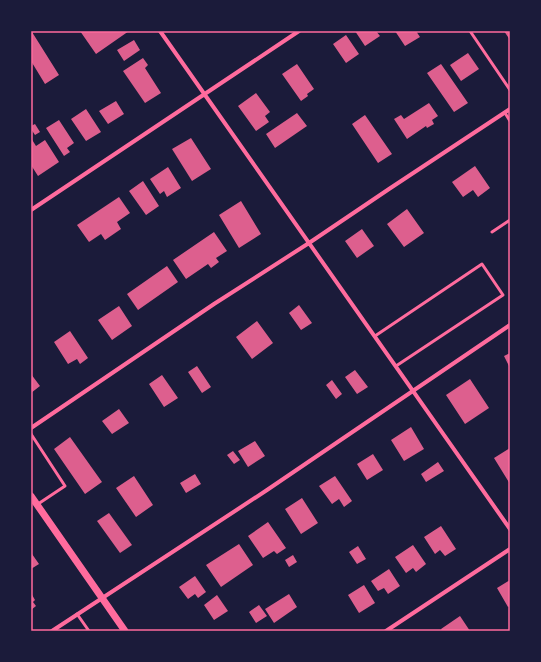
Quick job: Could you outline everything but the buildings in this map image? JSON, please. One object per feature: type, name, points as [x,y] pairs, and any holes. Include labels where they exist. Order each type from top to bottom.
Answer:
[{"type":"street","points":[[160,31],[510,529]]},
{"type":"street","points":[[31,210],[299,31]]},
{"type":"street","points":[[32,426],[510,109]]},
{"type":"street","points":[[52,631],[414,391],[510,325]]},
{"type":"street","points":[[31,496],[125,631]]},
{"type":"street","points":[[386,631],[510,549]]},
{"type":"lane","points":[[470,31],[510,90]]},
{"type":"lane","points":[[504,113],[510,121]]},
{"type":"lane","points":[[492,232],[510,220]]},
{"type":"lane","points":[[375,336],[482,264],[503,295],[396,366]]},
{"type":"lane","points":[[31,434],[65,486],[37,504]]},
{"type":"lane","points":[[77,614],[89,631]]}]
